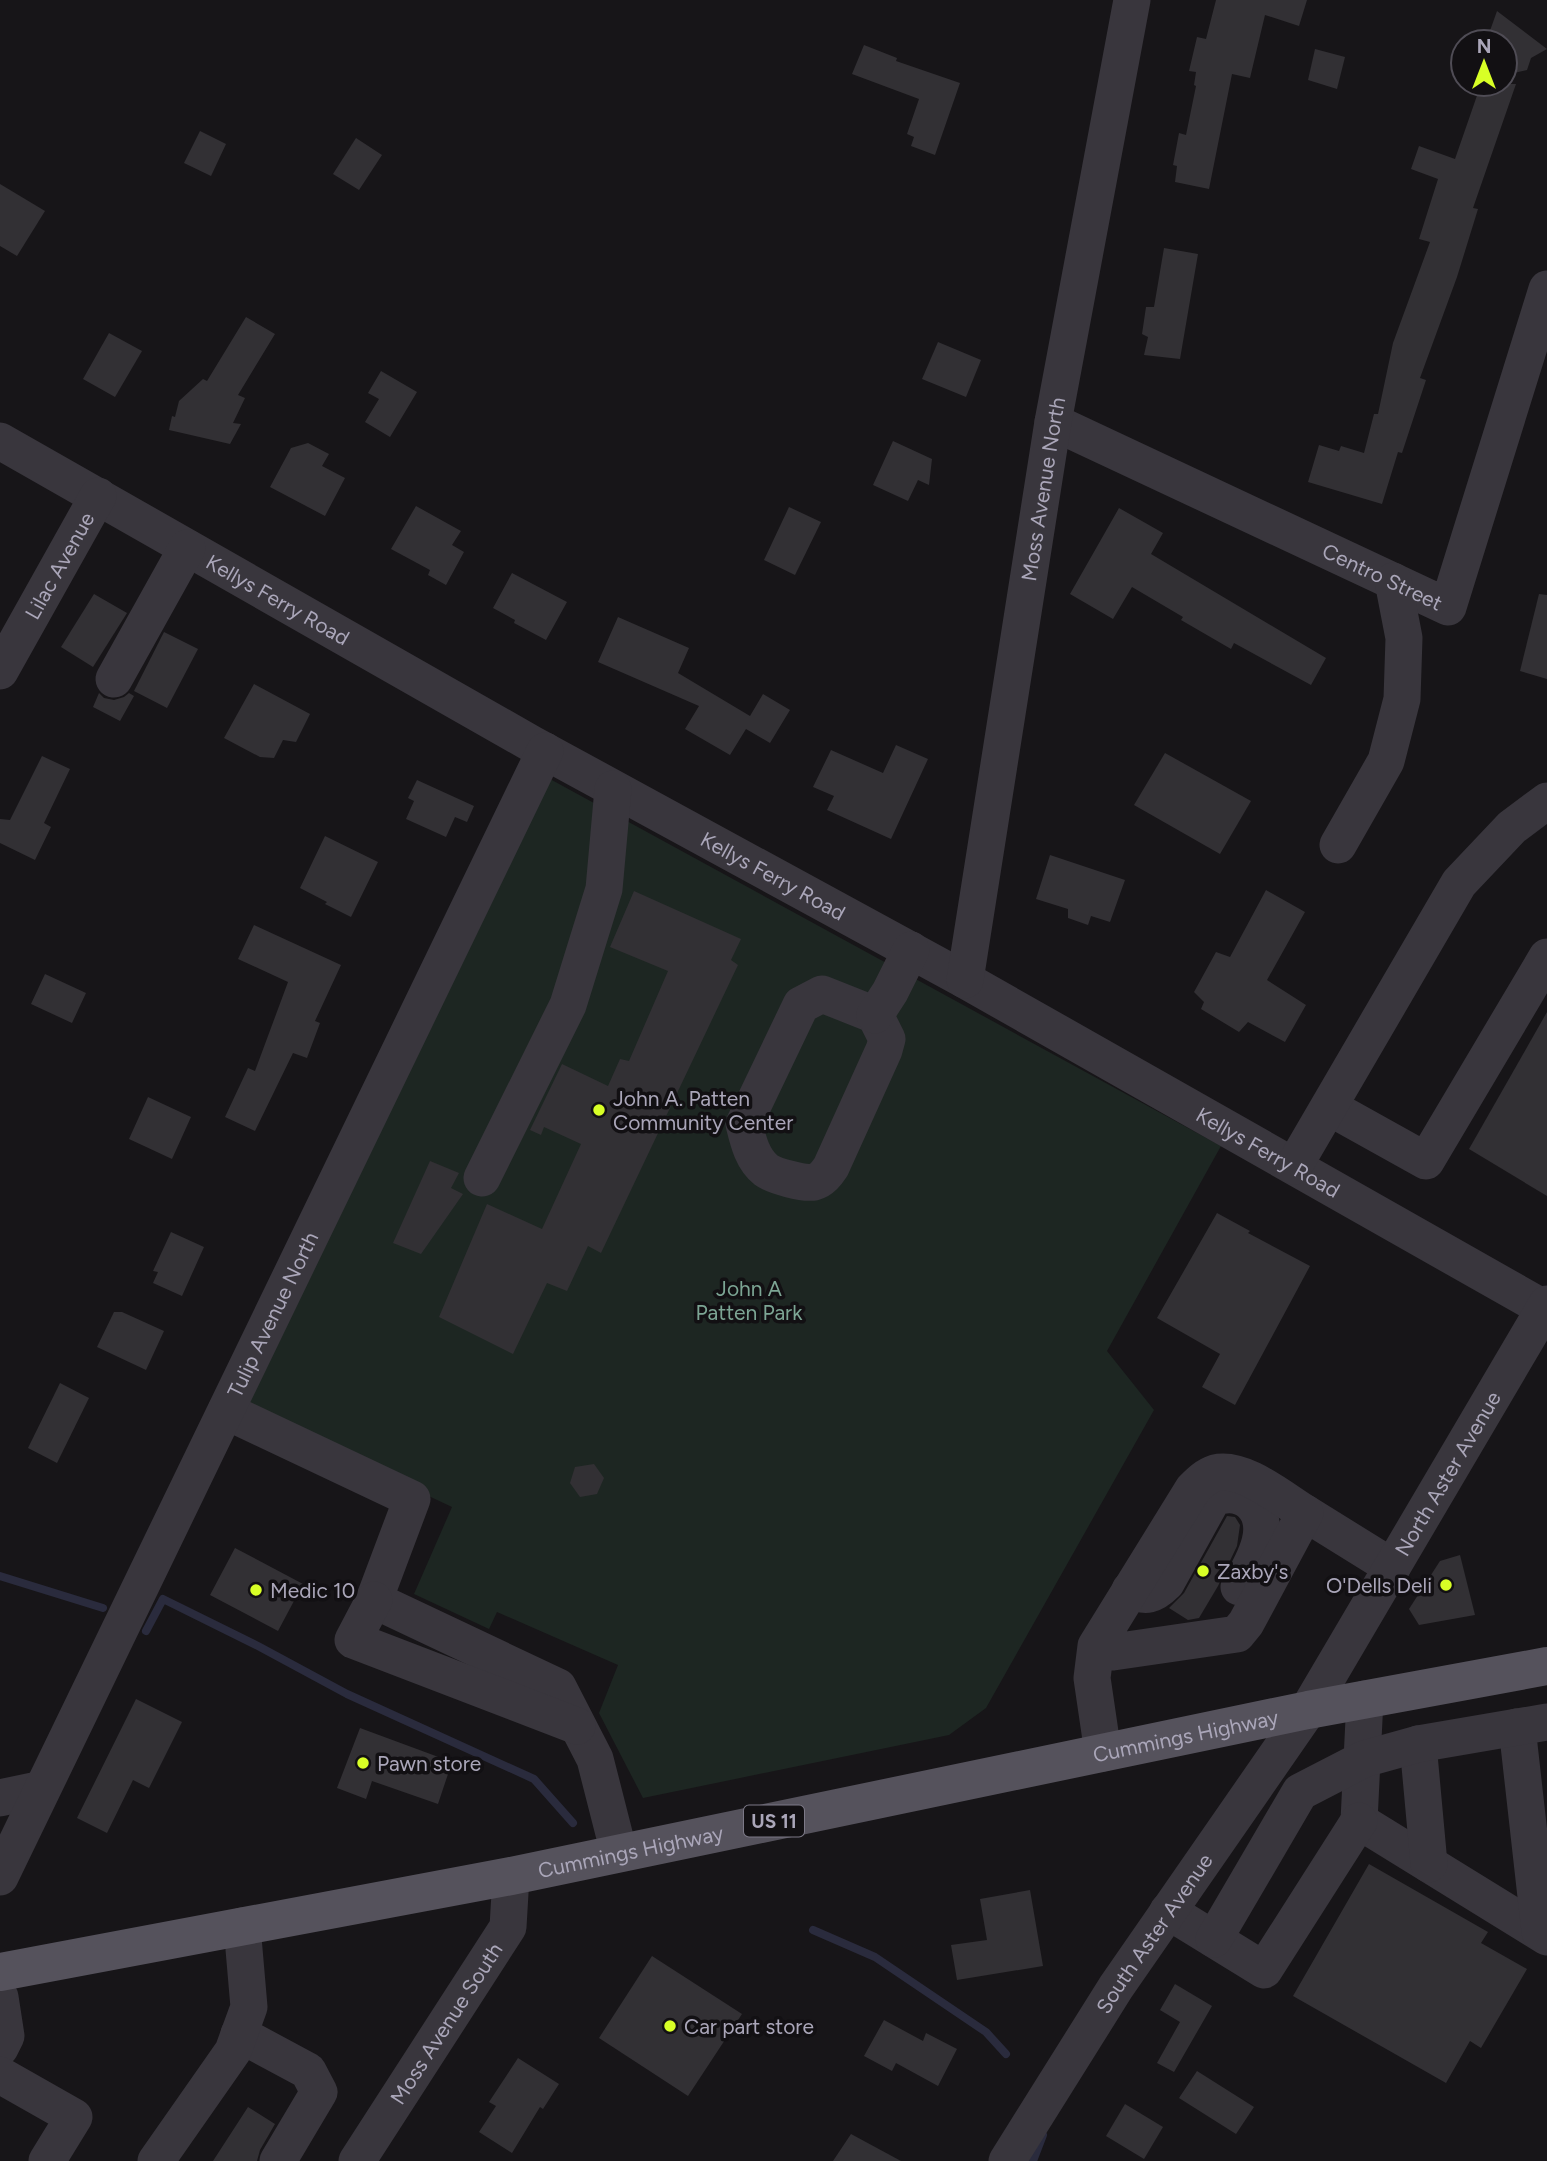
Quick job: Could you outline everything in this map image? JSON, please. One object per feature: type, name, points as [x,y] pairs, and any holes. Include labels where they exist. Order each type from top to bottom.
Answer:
[{"type":"main road","name":"Cummings Highway","points":[[0,1972],[511,1876],[1308,1710],[1547,1666]]},
{"type":"street","name":"Moss Avenue North","points":[[965,980],[1053,422],[1132,0]]},
{"type":"street","name":"Centro Street","points":[[1053,422],[1448,607],[1547,289]]},
{"type":"street","name":"Kellys Ferry Road","points":[[0,441],[545,751],[911,950],[1546,1307]]},
{"type":"street","name":"Lilac Avenue","points":[[0,671],[98,496]]},
{"type":"street","points":[[114,679],[187,548]]},
{"type":"street","points":[[1338,845],[1386,761],[1402,699],[1404,638],[1393,581]]},
{"type":"street","name":"Tulip Avenue North","points":[[0,1877],[545,751]]},
{"type":"street","points":[[482,1178],[568,1005],[604,889],[613,789]]},
{"type":"street","points":[[1294,1166],[1459,883],[1512,827],[1547,801]]},
{"type":"street","points":[[875,1015],[911,950]]},
{"type":"street","points":[[1329,1107],[1426,1161],[1547,957]]},
{"type":"street","points":[[822,994],[875,1015],[887,1039],[884,1050],[824,1177],[814,1182],[789,1180],[766,1170],[751,1151],[744,1125],[801,1005],[822,994]]},
{"type":"street","name":"North Aster Avenue","points":[[1308,1710],[1546,1307]]},
{"type":"street","points":[[226,1411],[412,1499],[374,1600],[558,1687],[595,1759],[619,1853]]},
{"type":"street","points":[[1103,1753],[1092,1678],[1096,1646],[1193,1489],[1206,1477],[1217,1472],[1231,1472],[1247,1477],[1392,1567]]},
{"type":"street","points":[[1130,1590],[1142,1596],[1149,1596],[1166,1583],[1213,1498],[1236,1494],[1248,1499],[1259,1520],[1261,1539],[1253,1562],[1218,1625],[1222,1638]]},
{"type":"street","points":[[1096,1646],[1113,1652],[1237,1634],[1246,1623],[1305,1513]]},
{"type":"street","points":[[1168,1911],[1264,1970],[1359,1821],[1365,1699]]},
{"type":"street","name":"South Aster Avenue","points":[[1007,2161],[1116,1987],[1308,1710]]},
{"type":"street","points":[[1214,1939],[1300,1792],[1364,1759],[1418,1744],[1532,1725],[1543,1934]]},
{"type":"street","points":[[1418,1744],[1429,1864]]},
{"type":"street","points":[[0,1798],[42,1789]]},
{"type":"street","points":[[1359,1821],[1543,1934]]},
{"type":"street","name":"Moss Avenue South","points":[[357,2161],[508,1927],[511,1876]]},
{"type":"street","points":[[156,2161],[233,2051],[249,2007],[242,1926]]},
{"type":"street","points":[[0,1997],[6,2036],[0,2048]]},
{"type":"street","points":[[239,2034],[307,2071],[319,2092],[278,2161]]},
{"type":"street","points":[[0,2075],[74,2117],[47,2161]]},
{"type":"green space","name":"John A Patten Park","points":[[550,779],[1221,1146],[1107,1351],[1154,1410],[986,1708],[949,1735],[643,1798],[599,1713],[618,1665],[497,1612],[489,1629],[414,1594],[452,1507],[244,1409]]},
{"type":"building","points":[[1216,0],[1307,0],[1299,26],[1265,15],[1250,78],[1232,74],[1209,189],[1175,182],[1177,166],[1173,165],[1179,133],[1186,135],[1196,86],[1196,72],[1189,71],[1197,37],[1206,39]]},
{"type":"building","points":[[1497,11],[1547,49],[1531,58],[1527,70],[1519,72],[1519,28],[1491,28]]},
{"type":"building","points":[[864,45],[897,58],[896,61],[960,83],[935,155],[911,146],[914,137],[907,134],[919,99],[852,74]]},
{"type":"building","points":[[1315,49],[1345,57],[1337,89],[1308,80]]},
{"type":"building","points":[[1476,98],[1511,98],[1473,208],[1478,209],[1457,277],[1420,378],[1426,380],[1402,453],[1398,452],[1382,504],[1308,482],[1319,445],[1339,451],[1341,446],[1364,453],[1374,414],[1378,414],[1393,343],[1430,242],[1419,239],[1438,179],[1411,169],[1419,146],[1455,159]]},
{"type":"building","points":[[200,131],[226,144],[211,176],[184,163]]},
{"type":"building","points":[[356,138],[382,155],[359,190],[333,174]]},
{"type":"building","points":[[0,184],[45,211],[17,256],[0,246]]},
{"type":"building","points":[[1164,248],[1198,254],[1180,359],[1144,355],[1148,337],[1142,334],[1146,307],[1154,307]]},
{"type":"building","points":[[246,317],[275,334],[238,395],[245,398],[233,423],[241,424],[230,444],[169,430],[179,401],[203,379],[207,381]]},
{"type":"building","points":[[109,333],[142,351],[115,397],[83,379]]},
{"type":"building","points":[[938,342],[981,360],[966,397],[922,379]]},
{"type":"building","points":[[381,371],[417,392],[390,437],[365,422],[379,399],[368,393]]},
{"type":"building","points":[[893,441],[932,459],[929,485],[918,480],[908,501],[873,485]]},
{"type":"building","points":[[308,443],[329,454],[322,466],[345,478],[325,516],[270,487],[291,448]]},
{"type":"building","points":[[416,506],[461,531],[452,545],[464,552],[446,585],[428,575],[430,570],[391,549]]},
{"type":"building","points":[[789,507],[821,522],[795,575],[764,560]]},
{"type":"building","points":[[1119,508],[1163,533],[1151,554],[1326,658],[1311,685],[1234,643],[1231,649],[1132,587],[1113,619],[1070,594]]},
{"type":"building","points":[[512,573],[567,602],[546,640],[493,608]]},
{"type":"building","points":[[94,594],[127,613],[93,667],[61,647]]},
{"type":"building","points":[[1539,594],[1547,595],[1547,679],[1520,671]]},
{"type":"building","points":[[618,617],[689,648],[678,673],[750,716],[763,694],[790,710],[770,743],[746,729],[730,755],[685,729],[699,706],[598,662]]},
{"type":"building","points":[[164,632],[198,649],[167,708],[134,691]]},
{"type":"building","points":[[254,684],[310,714],[296,742],[283,740],[274,758],[260,757],[224,738]]},
{"type":"building","points":[[99,693],[104,698],[114,700],[129,693],[134,696],[120,721],[93,707]]},
{"type":"building","points":[[896,745],[928,759],[891,839],[827,810],[834,796],[813,787],[831,750],[883,773]]},
{"type":"building","points":[[1165,753],[1251,801],[1220,854],[1134,805]]},
{"type":"building","points":[[42,756],[70,769],[44,823],[51,827],[35,860],[0,843],[0,819],[10,820]]},
{"type":"building","points":[[417,780],[474,806],[467,822],[455,817],[446,837],[406,819],[414,801],[408,798]]},
{"type":"building","points":[[325,836],[378,862],[351,917],[300,888]]},
{"type":"building","points":[[1050,855],[1125,880],[1110,922],[1091,916],[1088,925],[1068,918],[1068,909],[1036,899]]},
{"type":"building","points":[[1266,890],[1305,912],[1267,980],[1306,1005],[1285,1042],[1248,1022],[1239,1032],[1201,1009],[1204,1002],[1194,992],[1216,952],[1230,957]]},
{"type":"building","name":"John A. Patten Community Center","points":[[634,891],[741,939],[731,960],[738,965],[601,1253],[588,1246],[567,1291],[547,1283],[513,1354],[439,1317],[487,1204],[542,1229],[581,1144],[544,1127],[541,1135],[530,1130],[562,1064],[608,1086],[620,1059],[629,1061],[668,971],[610,947]]},
{"type":"building","points":[[254,925],[341,965],[315,1021],[320,1023],[307,1058],[293,1053],[255,1131],[225,1117],[248,1068],[255,1071],[288,982],[238,959]]},
{"type":"building","points":[[45,974],[86,993],[72,1023],[31,1004]]},
{"type":"building","points":[[1547,1012],[1547,1196],[1469,1149]]},
{"type":"building","points":[[148,1097],[191,1117],[172,1159],[129,1139]]},
{"type":"building","points":[[430,1161],[459,1173],[451,1188],[463,1194],[421,1254],[393,1243]]},
{"type":"building","points":[[1217,1213],[1310,1266],[1235,1405],[1202,1387],[1220,1354],[1157,1318]]},
{"type":"building","points":[[171,1232],[204,1247],[182,1296],[153,1283],[158,1272],[153,1271]]},
{"type":"building","points":[[114,1312],[122,1312],[164,1331],[146,1370],[97,1347]]},
{"type":"building","points":[[60,1383],[89,1398],[57,1463],[28,1448]]},
{"type":"building","points":[[594,1464],[604,1478],[597,1494],[580,1497],[570,1483],[575,1467]]},
{"type":"building","points":[[1227,1516],[1235,1517],[1240,1525],[1237,1546],[1199,1618],[1188,1620],[1169,1608],[1184,1593]]},
{"type":"building","name":"Medic 10","points":[[235,1548],[303,1584],[278,1631],[210,1595]]},
{"type":"building","name":"O'Dells Deli","points":[[1460,1555],[1475,1615],[1419,1625],[1409,1609],[1440,1561]]},
{"type":"building","points":[[136,1699],[182,1722],[149,1788],[133,1780],[107,1833],[77,1818]]},
{"type":"building","points":[[360,1728],[452,1762],[438,1804],[372,1781],[366,1799],[337,1788]]},
{"type":"building","points":[[1369,1864],[1488,1932],[1481,1943],[1527,1969],[1481,2048],[1470,2041],[1446,2083],[1293,1996]]},
{"type":"building","points":[[1030,1890],[1043,1966],[957,1980],[951,1945],[987,1940],[980,1899]]},
{"type":"building","name":"Car part store","points":[[652,1956],[742,2014],[688,2096],[599,2038]]},
{"type":"building","points":[[1175,1984],[1212,2006],[1174,2072],[1157,2063],[1180,2022],[1160,2010]]},
{"type":"building","points":[[884,2020],[923,2041],[926,2033],[957,2049],[938,2086],[896,2063],[892,2071],[864,2056]]},
{"type":"building","points":[[518,2058],[559,2084],[543,2109],[540,2107],[512,2153],[479,2132],[496,2106],[489,2102]]},
{"type":"building","points":[[1197,2071],[1254,2107],[1236,2134],[1179,2098]]},
{"type":"building","points":[[1125,2104],[1163,2127],[1144,2159],[1106,2136]]},
{"type":"building","points":[[248,2107],[275,2124],[260,2150],[257,2161],[213,2161]]},
{"type":"building","points":[[851,2134],[901,2161],[833,2161]]},
{"type":"waterway","points":[[0,1576],[103,1608]]},
{"type":"waterway","points":[[146,1631],[163,1599],[347,1694],[534,1779],[573,1823]]},
{"type":"waterway","points":[[813,1930],[875,1957],[986,2032],[1006,2054]]},
{"type":"waterway","points":[[1033,2161],[1043,2135]]},
{"type":"place","name":"John A. Patten Community Center","points":[[599,1110]]},
{"type":"place","name":"Zaxby's","points":[[1203,1571]]},
{"type":"place","name":"O'Dells Deli","points":[[1446,1585]]},
{"type":"place","name":"Medic 10","points":[[256,1590]]},
{"type":"place","name":"Pawn store","points":[[363,1763]]},
{"type":"place","name":"Car part store","points":[[670,2026]]}]
